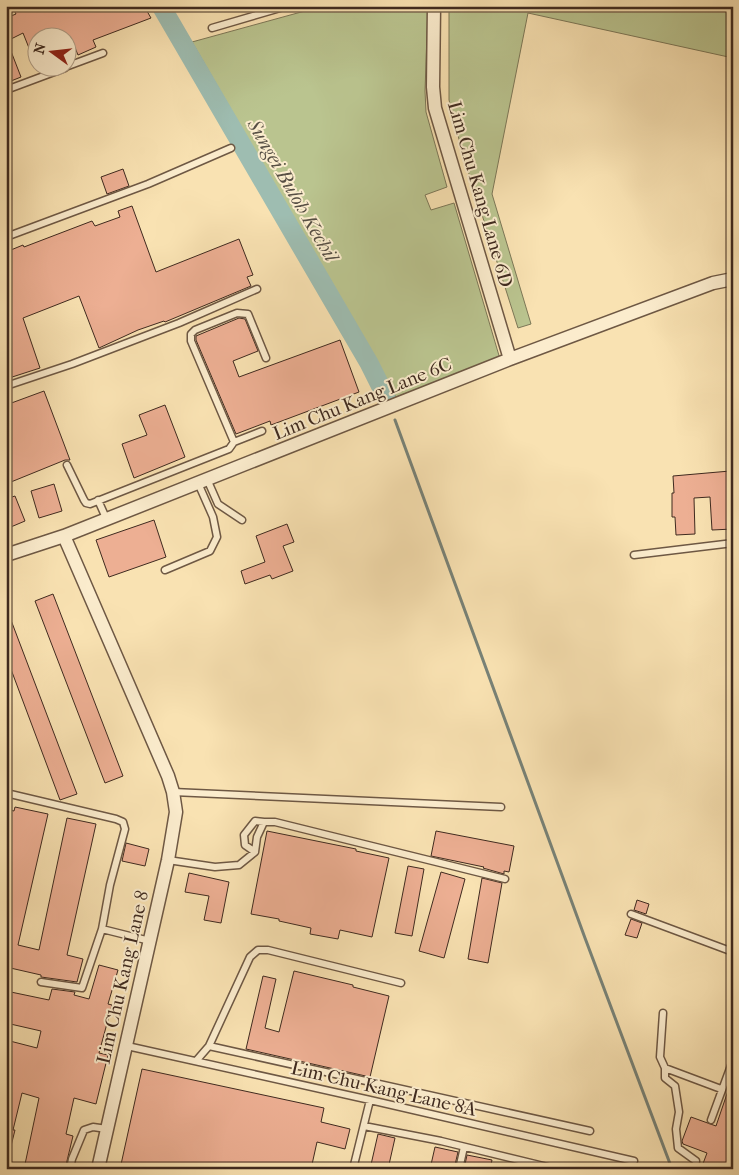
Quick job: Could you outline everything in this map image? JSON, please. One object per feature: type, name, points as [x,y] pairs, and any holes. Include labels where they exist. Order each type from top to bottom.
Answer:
[{"type":"street","name":"Lim Chu Kang Lane 6D","points":[[434,6],[433,87],[435,108],[510,359]]},
{"type":"street","name":"Lim Chu Kang Lane 6C","points":[[6,555],[64,536],[510,359],[713,283],[733,279]]},
{"type":"street","name":"Lim Chu Kang Lane 8","points":[[64,536],[164,767],[173,792],[176,812],[168,860],[98,1169]]},
{"type":"lane","points":[[212,28],[287,6]]},
{"type":"lane","points":[[78,62],[103,53]]},
{"type":"lane","points":[[6,90],[37,78]]},
{"type":"lane","points":[[6,236],[148,184],[231,148]]},
{"type":"lane","points":[[6,386],[72,364],[179,323],[257,289]]},
{"type":"lane","points":[[234,442],[192,341],[191,334],[195,330],[237,313],[248,314],[266,358]]},
{"type":"lane","points":[[67,465],[86,503],[90,504],[229,449],[234,442],[262,431]]},
{"type":"lane","points":[[203,481],[218,504],[242,520]]},
{"type":"lane","points":[[164,570],[210,551],[217,537],[203,481]]},
{"type":"lane","points":[[98,500],[106,518]]},
{"type":"lane","points":[[634,555],[733,543]]},
{"type":"lane","points":[[173,792],[501,807]]},
{"type":"lane","points":[[6,793],[124,822],[125,829],[110,884],[102,929],[82,988],[41,982]]},
{"type":"lane","points":[[255,852],[245,845],[244,835],[255,821],[275,822],[505,879]]},
{"type":"lane","points":[[168,860],[215,867],[240,865],[255,852],[257,837],[264,822]]},
{"type":"lane","points":[[630,914],[733,952]]},
{"type":"lane","points":[[102,929],[150,942]]},
{"type":"lane","points":[[196,1061],[209,1046],[250,957],[258,950],[268,950],[400,983]]},
{"type":"lane","points":[[663,1013],[660,1057],[665,1068],[665,1078],[675,1086],[679,1112],[676,1129],[678,1148],[696,1161],[695,1169]]},
{"type":"lane","name":"Lim Chu Kang Lane 8A","points":[[127,1046],[634,1161]]},
{"type":"lane","points":[[209,1046],[590,1131]]},
{"type":"lane","points":[[712,1120],[721,1089],[733,1060]]},
{"type":"lane","points":[[665,1068],[721,1089]]},
{"type":"lane","points":[[353,1169],[370,1100]]},
{"type":"lane","points":[[364,1126],[556,1169]]},
{"type":"lane","points":[[70,1169],[84,1130],[93,1127],[107,1129]]},
{"type":"lane","points":[[459,1169],[464,1147]]},
{"type":"green space","points":[[323,6],[428,6],[426,112],[447,187],[425,195],[431,210],[454,203],[500,359],[396,397],[192,42]]},
{"type":"green space","points":[[449,6],[733,6],[733,58],[528,13],[492,194],[531,324],[518,328],[463,155],[449,100]]},
{"type":"building","points":[[29,6],[144,6],[151,18],[93,40],[96,47],[78,55],[78,28],[28,28],[28,46],[23,33],[7,41],[21,77],[6,83],[6,18],[16,14],[15,12]]},
{"type":"building","points":[[123,169],[129,186],[107,194],[101,177]]},
{"type":"building","points":[[132,206],[156,272],[239,239],[253,275],[247,277],[251,286],[165,322],[138,330],[99,348],[79,296],[23,318],[40,368],[6,379],[6,252],[92,221],[95,226],[120,217],[118,211]]},
{"type":"building","points":[[239,318],[245,319],[258,351],[233,361],[239,377],[340,340],[359,392],[271,425],[270,421],[236,434],[196,340],[196,336]]},
{"type":"building","points":[[44,391],[70,460],[65,460],[6,484],[6,405]]},
{"type":"building","points":[[165,405],[185,457],[134,478],[122,444],[147,435],[139,415]]},
{"type":"building","points":[[730,471],[733,529],[712,530],[710,497],[694,498],[695,534],[676,535],[675,517],[672,517],[673,476]]},
{"type":"building","points":[[54,484],[62,511],[39,518],[31,491]]},
{"type":"building","points":[[15,496],[25,521],[6,529],[6,499]]},
{"type":"building","points":[[154,520],[166,557],[109,577],[96,540]]},
{"type":"building","points":[[287,524],[294,542],[283,546],[293,571],[272,579],[270,575],[245,584],[241,571],[265,562],[256,536]]},
{"type":"building","points":[[53,594],[123,776],[105,783],[35,601]]},
{"type":"building","points":[[6,607],[77,794],[60,800],[6,656]]},
{"type":"building","points":[[15,807],[48,814],[18,945],[39,950],[67,818],[96,824],[67,955],[83,959],[77,982],[41,977],[41,975],[6,967],[6,809],[14,811]]},
{"type":"building","points":[[267,831],[356,849],[356,851],[389,858],[372,937],[340,930],[338,939],[310,934],[311,928],[251,914]]},
{"type":"building","points":[[436,831],[514,846],[509,872],[504,871],[504,874],[484,867],[431,856]]},
{"type":"building","points":[[126,843],[149,849],[145,866],[122,861]]},
{"type":"building","points":[[408,866],[424,869],[412,936],[395,933]]},
{"type":"building","points":[[441,872],[465,879],[444,958],[419,951]]},
{"type":"building","points":[[189,873],[229,882],[221,923],[204,920],[209,896],[185,892]]},
{"type":"building","points":[[482,878],[502,883],[488,963],[468,959]]},
{"type":"building","points":[[637,900],[649,904],[646,914],[634,910]]},
{"type":"building","points":[[631,919],[642,923],[637,938],[625,935]]},
{"type":"building","points":[[99,965],[118,970],[108,1004],[112,1005],[99,1053],[108,1055],[96,1104],[74,1098],[66,1134],[73,1136],[65,1169],[24,1169],[39,1098],[22,1093],[9,1154],[6,1154],[6,1040],[37,1048],[41,1031],[6,1023],[6,991],[49,1000],[52,989],[75,992],[74,995],[89,999]]},
{"type":"building","points":[[294,971],[389,996],[370,1077],[246,1049],[263,976],[276,979],[265,1028],[279,1032]]},
{"type":"building","points":[[142,1069],[324,1108],[321,1122],[350,1129],[345,1149],[317,1142],[311,1169],[120,1169]]},
{"type":"building","points":[[731,1082],[733,1082],[733,1169],[701,1169],[707,1153],[683,1144],[682,1141],[691,1117],[716,1126]]},
{"type":"building","points":[[378,1134],[395,1138],[388,1169],[370,1169]]},
{"type":"building","points":[[435,1147],[458,1152],[454,1169],[430,1169]]},
{"type":"building","points":[[467,1155],[492,1160],[490,1169],[464,1169]]},
{"type":"waterway","name":"Sungei Buloh Kechil","points":[[161,6],[369,363],[386,397]]},
{"type":"waterway","points":[[395,420],[672,1169]]}]
